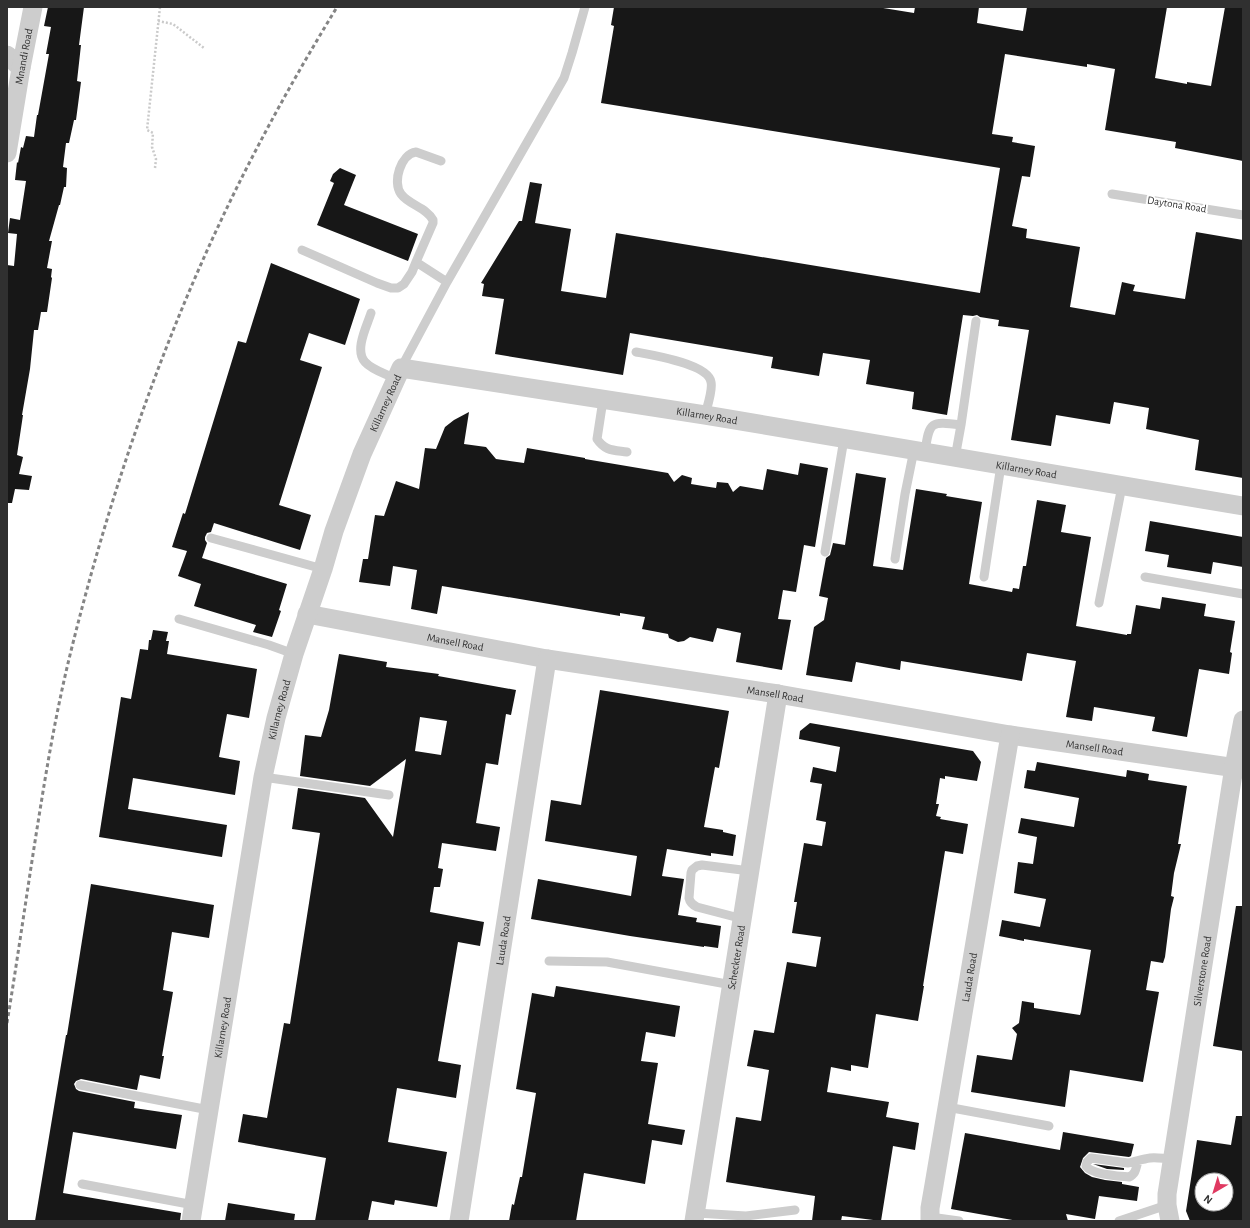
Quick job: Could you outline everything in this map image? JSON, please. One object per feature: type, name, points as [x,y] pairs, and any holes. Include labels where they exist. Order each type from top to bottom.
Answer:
[{"type":"street","name":"Mnandi Road","points":[[7,153],[33,7]]},
{"type":"street","points":[[7,55],[21,68]]},
{"type":"street","name":"Killarney Road","points":[[192,1213],[263,777],[276,718],[294,654],[323,570],[334,531],[362,454],[398,374],[603,400],[705,415],[1243,506]]},
{"type":"street","name":"Mansell Road","points":[[307,614],[547,659],[778,694],[1010,734],[1238,768]]},
{"type":"street","name":"Lauda Road","points":[[459,1221],[547,659]]},
{"type":"street","name":"Scheckter Road","points":[[695,1217],[778,694]]},
{"type":"street","name":"Silverstone Road","points":[[1169,1213],[1167,1194],[1238,768],[1243,720]]},
{"type":"street","name":"Lauda Road","points":[[930,1219],[930,1208],[1010,734]]},
{"type":"lane","points":[[371,313],[362,339],[360,353],[364,361],[370,366],[398,374],[447,282],[564,78],[586,7]]},
{"type":"lane","points":[[302,250],[376,283],[391,288],[398,288],[404,284],[412,272],[433,220],[428,212],[401,194],[398,188],[398,175],[406,157],[416,152],[440,161]]},
{"type":"lane","name":"Daytona Road","points":[[1112,194],[1243,215]]},
{"type":"lane","points":[[416,262],[447,282]]},
{"type":"lane","points":[[955,458],[976,321]]},
{"type":"lane","points":[[636,352],[686,363],[701,370],[707,375],[711,381],[705,415]]},
{"type":"lane","points":[[603,400],[597,439],[602,446],[609,450],[627,452]]},
{"type":"lane","points":[[895,559],[919,451],[933,424],[938,422],[961,425]]},
{"type":"lane","points":[[825,552],[844,439]]},
{"type":"lane","points":[[984,577],[1001,465]]},
{"type":"lane","points":[[1099,603],[1122,486]]},
{"type":"lane","points":[[211,538],[323,570]]},
{"type":"lane","points":[[1145,577],[1243,594]]},
{"type":"lane","points":[[179,618],[294,654]]},
{"type":"lane","points":[[263,777],[389,795]]},
{"type":"lane","points":[[743,919],[702,909],[693,905],[689,901],[691,873],[694,868],[702,865],[750,871]]},
{"type":"lane","points":[[549,961],[607,962],[732,985]]},
{"type":"lane","points":[[80,1084],[209,1110]]},
{"type":"lane","points":[[947,1107],[1049,1126]]},
{"type":"lane","points":[[1138,1161],[1133,1176],[1129,1178],[1098,1173],[1089,1170],[1086,1166],[1087,1162],[1091,1158],[1128,1163],[1151,1158],[1173,1159]]},
{"type":"lane","points":[[82,1184],[192,1213]]},
{"type":"lane","points":[[695,1217],[746,1216],[795,1210]]},
{"type":"lane","points":[[1119,1221],[1169,1213]]},
{"type":"lane","points":[[930,1219],[959,1221]]},
{"type":"path","points":[[155,168],[156,159],[152,147],[153,133],[147,130],[160,7]]},
{"type":"path","points":[[158,21],[173,24],[204,48]]},
{"type":"building","points":[[48,7],[84,7],[79,45],[81,45],[77,81],[81,82],[76,120],[74,120],[69,143],[66,143],[63,167],[67,168],[66,187],[64,187],[49,241],[52,241],[47,268],[52,269],[52,278],[47,312],[41,312],[38,330],[34,330],[30,369],[17,455],[23,457],[19,474],[32,476],[29,490],[15,489],[12,503],[7,503],[7,265],[14,266],[17,234],[8,233],[10,218],[20,220],[26,181],[15,180],[17,162],[18,163],[21,147],[23,148],[26,136],[34,137],[49,54],[46,54],[51,27],[44,26]]},
{"type":"building","points":[[614,7],[877,7],[914,13],[915,7],[979,7],[977,23],[1023,31],[1027,7],[1167,7],[1155,78],[1187,84],[1187,82],[1211,86],[1225,7],[1243,7],[1243,161],[1175,148],[1176,142],[1105,130],[1115,69],[1087,64],[1087,67],[1005,54],[992,134],[1013,137],[1012,142],[1035,146],[1030,177],[1022,176],[1012,226],[1027,229],[1026,238],[1080,247],[1070,307],[1115,315],[1122,282],[1135,285],[1133,291],[1185,299],[1196,232],[1243,240],[1243,478],[1195,470],[1199,440],[1146,429],[1149,408],[1114,402],[1110,424],[1056,415],[1051,446],[1011,440],[1029,330],[998,326],[999,320],[980,317],[977,315],[963,315],[947,415],[912,409],[914,392],[866,384],[870,360],[823,353],[819,376],[771,368],[773,357],[630,333],[623,375],[495,354],[504,299],[482,296],[484,284],[481,283],[519,221],[522,221],[530,182],[542,184],[535,223],[571,229],[561,291],[606,298],[616,233],[980,293],[1000,168],[601,103],[614,26],[611,25]]},
{"type":"building","points":[[340,168],[356,175],[344,205],[418,234],[408,261],[317,225],[334,183],[330,181],[333,174]]},
{"type":"building","points":[[271,263],[360,299],[345,345],[309,333],[300,360],[322,367],[279,505],[311,515],[300,550],[214,523],[211,532],[207,533],[205,537],[207,543],[202,558],[287,584],[279,610],[281,611],[272,637],[253,632],[256,625],[194,606],[201,584],[178,576],[187,551],[172,547],[183,513],[185,514],[238,341],[246,343]]},
{"type":"building","points":[[469,412],[464,444],[486,447],[496,459],[524,463],[527,448],[668,473],[674,482],[682,475],[692,478],[691,484],[716,488],[717,482],[728,483],[733,492],[740,486],[763,490],[767,469],[798,475],[800,463],[828,468],[815,547],[804,545],[796,592],[783,590],[778,619],[791,620],[782,670],[736,662],[741,633],[717,628],[713,642],[690,637],[684,641],[678,642],[669,638],[668,634],[642,629],[645,617],[620,613],[620,616],[442,586],[437,614],[411,609],[417,570],[393,566],[390,586],[359,582],[363,559],[368,559],[375,515],[384,516],[396,481],[419,489],[425,448],[436,449],[445,427]]},
{"type":"building","points":[[856,473],[886,478],[873,566],[903,570],[916,489],[947,494],[946,496],[982,502],[969,584],[1012,592],[1013,588],[1019,589],[1023,566],[1026,566],[1037,500],[1066,505],[1061,532],[1091,537],[1076,626],[1127,635],[1131,634],[1136,605],[1160,609],[1162,597],[1206,604],[1204,616],[1235,621],[1230,652],[1232,653],[1229,674],[1199,669],[1187,737],[1152,731],[1155,717],[1094,707],[1092,721],[1066,717],[1076,661],[1027,653],[1022,681],[901,661],[900,670],[856,662],[852,682],[806,675],[814,627],[824,620],[828,598],[819,596],[826,558],[830,555],[833,543],[845,545]]},
{"type":"building","points":[[1150,521],[1243,537],[1243,567],[1213,562],[1211,574],[1167,567],[1169,555],[1145,551]]},
{"type":"building","points":[[153,630],[168,632],[166,641],[169,641],[167,654],[257,669],[249,718],[227,714],[219,757],[240,761],[235,795],[133,778],[128,809],[227,825],[222,857],[99,837],[121,697],[131,699],[140,649],[148,650],[149,640],[151,640]]},
{"type":"building","points":[[339,654],[387,662],[386,667],[439,674],[438,676],[516,690],[511,715],[506,714],[498,765],[486,763],[476,823],[500,827],[496,851],[442,843],[438,868],[443,869],[440,887],[434,887],[430,912],[484,922],[480,946],[458,942],[438,1061],[461,1065],[456,1098],[397,1088],[388,1142],[447,1152],[437,1207],[395,1200],[394,1205],[372,1201],[368,1221],[315,1221],[326,1158],[238,1142],[243,1114],[267,1118],[284,1023],[290,1024],[320,833],[292,829],[298,788],[365,798],[393,837],[406,759],[370,786],[300,776],[305,735],[321,737],[329,710]],"holes":[[[420,717],[447,721],[441,755],[415,751]]]},
{"type":"building","points":[[600,690],[729,711],[719,768],[715,767],[704,827],[723,830],[723,832],[736,835],[733,856],[711,853],[711,856],[667,849],[662,876],[684,879],[678,915],[697,918],[696,922],[721,926],[718,948],[630,936],[531,919],[538,879],[631,896],[637,856],[545,841],[551,800],[581,805]]},
{"type":"building","points":[[810,723],[973,751],[981,762],[977,781],[945,776],[945,779],[940,778],[936,804],[939,804],[936,816],[941,817],[940,819],[968,824],[963,854],[945,851],[918,1021],[876,1014],[868,1068],[851,1065],[851,1071],[831,1067],[827,1092],[889,1102],[886,1117],[919,1123],[915,1150],[893,1146],[881,1221],[842,1216],[841,1221],[812,1221],[815,1196],[726,1182],[736,1117],[761,1121],[769,1070],[747,1066],[754,1030],[774,1033],[787,962],[816,967],[821,937],[792,933],[797,902],[794,902],[804,843],[822,846],[826,822],[816,820],[822,784],[810,782],[813,767],[836,772],[840,747],[799,739],[800,731]]},
{"type":"building","points":[[1037,762],[1126,777],[1127,770],[1149,774],[1148,780],[1187,786],[1178,844],[1181,844],[1174,873],[1171,896],[1174,897],[1165,957],[1163,963],[1151,961],[1146,990],[1159,992],[1143,1082],[1070,1070],[1065,1107],[971,1092],[977,1055],[1012,1060],[1017,1034],[1012,1028],[1019,1023],[1022,1001],[1034,1003],[1034,1008],[1080,1015],[1081,1012],[1091,950],[999,936],[1002,920],[1040,927],[1046,899],[1014,893],[1018,862],[1033,864],[1037,837],[1018,833],[1021,818],[1074,827],[1079,798],[1024,788],[1027,770],[1035,771]]},
{"type":"building","points":[[91,884],[214,905],[209,938],[172,932],[163,990],[173,992],[162,1056],[164,1056],[160,1079],[140,1075],[137,1090],[81,1079],[76,1081],[74,1084],[76,1089],[79,1091],[135,1102],[134,1108],[182,1115],[176,1149],[73,1132],[63,1193],[181,1213],[180,1221],[35,1221]]},
{"type":"building","points":[[1236,906],[1243,906],[1243,1051],[1213,1046]]},
{"type":"building","points":[[556,986],[680,1006],[675,1037],[646,1032],[641,1061],[658,1063],[648,1124],[685,1130],[682,1145],[652,1140],[645,1184],[584,1173],[576,1221],[509,1221],[512,1204],[514,1205],[520,1177],[522,1177],[536,1093],[516,1089],[532,993],[554,997]]},
{"type":"building","points":[[1236,1116],[1243,1116],[1243,1221],[1190,1221],[1186,1211],[1197,1140],[1231,1145]]},
{"type":"building","points":[[1063,1132],[1134,1144],[1131,1156],[1129,1157],[1089,1152],[1083,1158],[1080,1167],[1085,1173],[1092,1177],[1122,1182],[1122,1184],[1139,1187],[1137,1201],[1099,1196],[1095,1219],[1066,1214],[1068,1221],[1018,1221],[951,1209],[965,1133],[1060,1150]]},
{"type":"building","points":[[1093,1164],[1124,1168],[1124,1170],[1107,1169]]},
{"type":"building","points":[[228,1203],[295,1214],[294,1221],[225,1221]]},
{"type":"railway","points":[[7,1023],[54,729],[70,655],[87,590],[126,460],[148,396],[198,270],[276,112],[337,7]]}]
